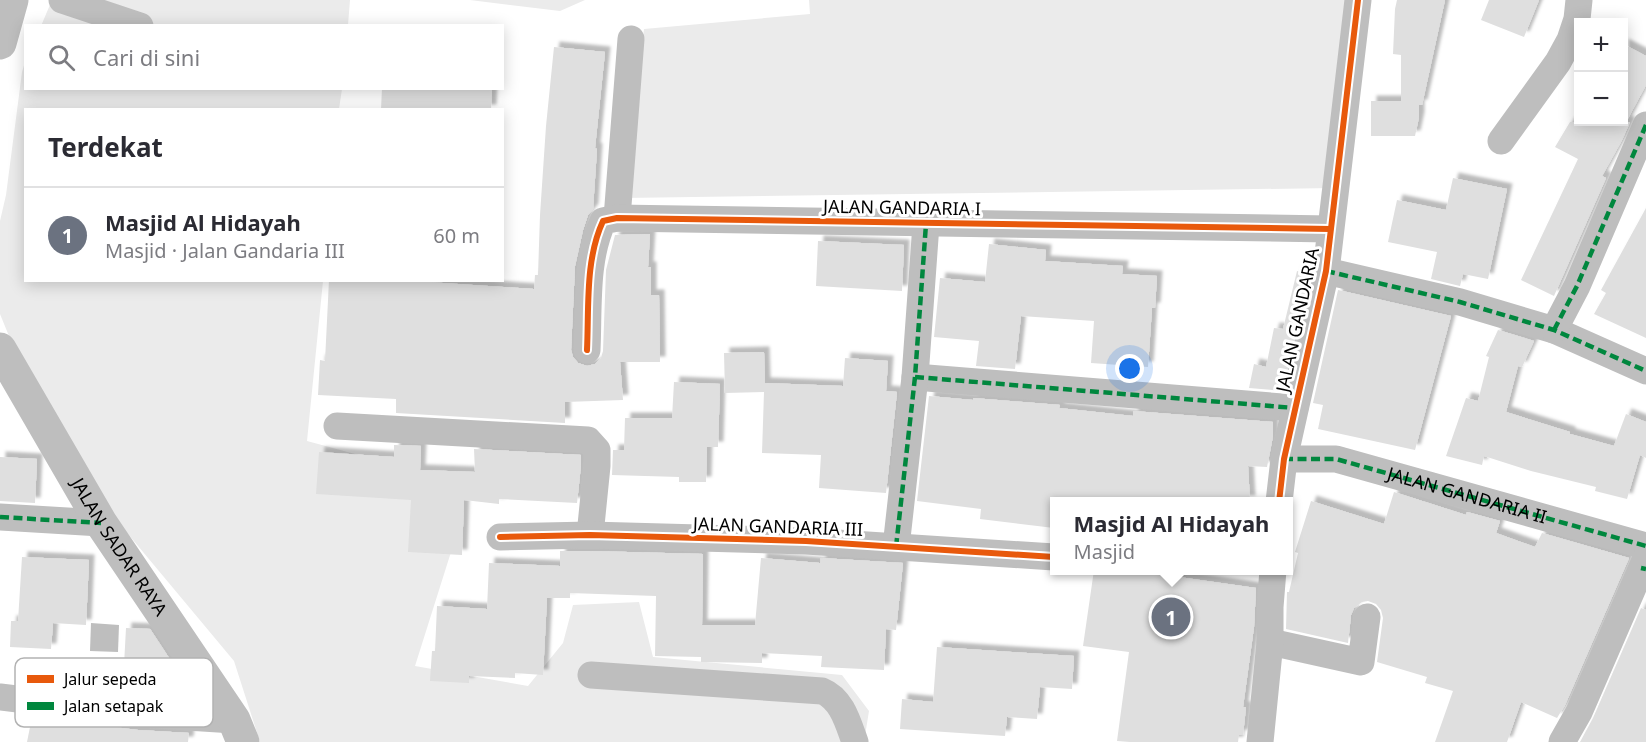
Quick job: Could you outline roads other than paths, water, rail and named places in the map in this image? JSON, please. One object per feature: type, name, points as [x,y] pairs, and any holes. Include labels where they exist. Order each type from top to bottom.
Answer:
[{"type":"street","points":[[0,43],[12,0]]},
{"type":"street","points":[[62,0],[134,24]]},
{"type":"street","name":"JALAN GANDARIA","points":[[1279,497],[1284,459],[1326,271],[1358,0]]},
{"type":"street","points":[[1501,141],[1558,62],[1570,40],[1577,19],[1579,0]]},
{"type":"street","points":[[587,350],[592,258],[603,221],[618,218],[631,39]]},
{"type":"street","points":[[1554,330],[1577,286],[1646,125]]},
{"type":"street","name":"JALAN GANDARIA I","points":[[618,218],[1330,229]]},
{"type":"street","points":[[896,547],[915,377],[926,224]]},
{"type":"street","points":[[1326,271],[1460,302],[1554,330],[1646,371]]},
{"type":"street","name":"JALAN SADAR RAYA","points":[[0,349],[101,523],[190,658]]},
{"type":"street","points":[[915,377],[1295,408]]},
{"type":"street","points":[[337,426],[588,440],[597,450],[590,536]]},
{"type":"street","name":"JALAN GANDARIA II","points":[[1284,459],[1336,459],[1645,560]]},
{"type":"street","points":[[0,517],[101,523]]},
{"type":"street","name":"JALAN GANDARIA III","points":[[500,537],[590,536],[806,541],[1050,557]]},
{"type":"street","points":[[1562,742],[1580,712],[1645,560]]},
{"type":"street","points":[[1260,742],[1270,642],[1270,607],[1266,575]]},
{"type":"street","points":[[1270,642],[1361,662],[1367,617]]},
{"type":"street","points":[[591,675],[822,691],[830,694],[836,700],[845,715],[855,742]]},
{"type":"street","name":"JALAN SADAR RAYA","points":[[213,693],[238,731]]},
{"type":"street","points":[[0,701],[15,702]]},
{"type":"street","points":[[213,727],[238,731]]},
{"type":"place","name":"Masjid Al Hidayah","points":[[1171,617]]}]
